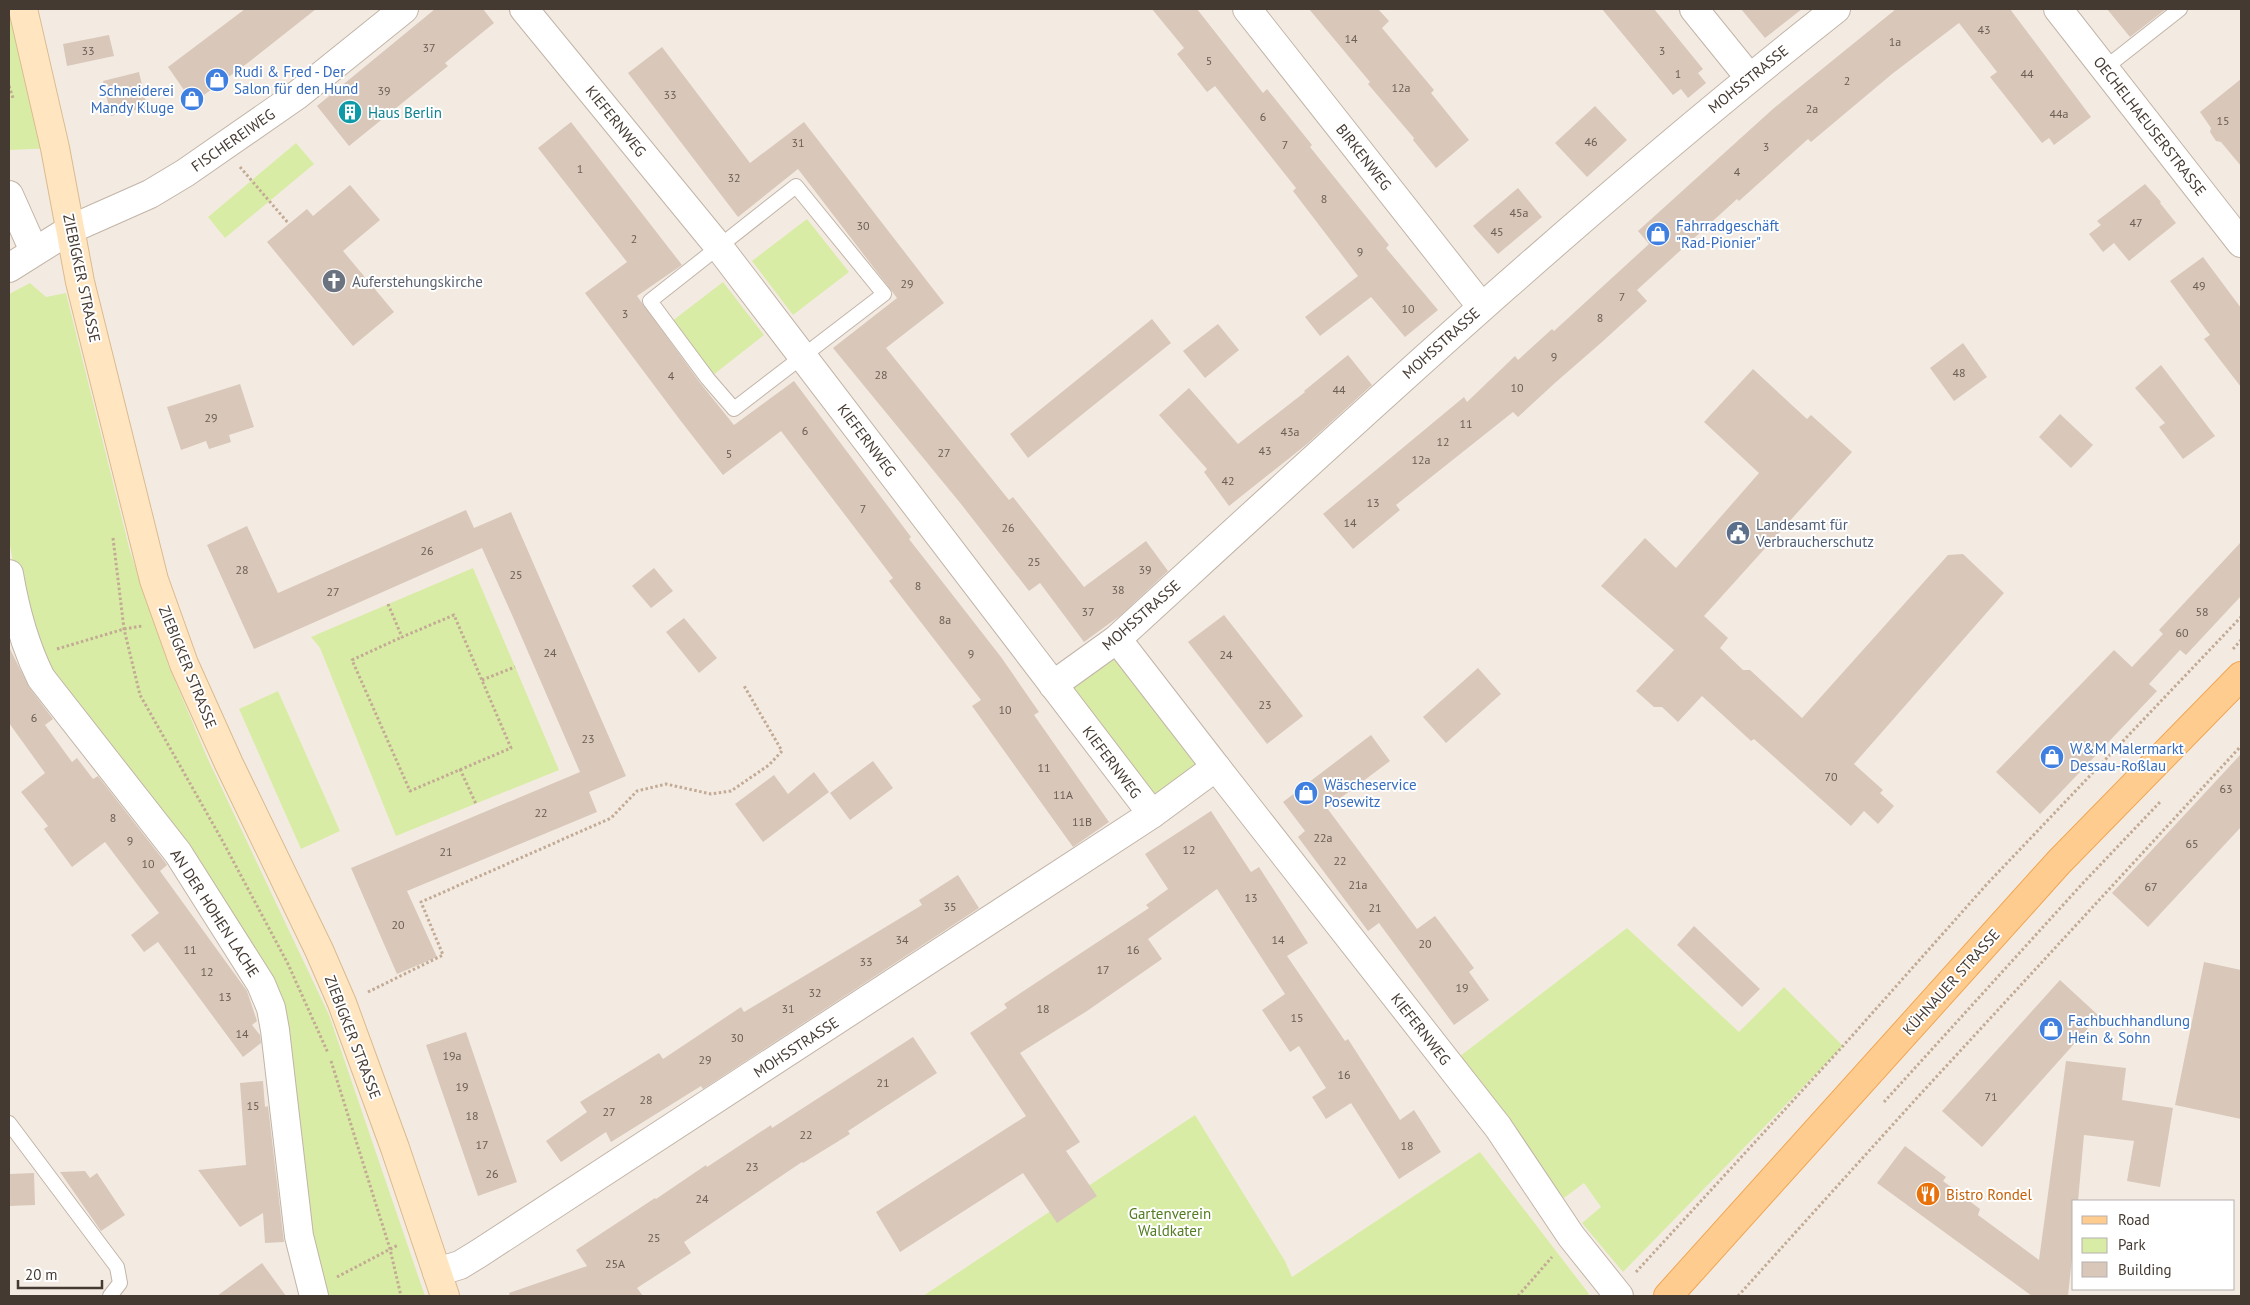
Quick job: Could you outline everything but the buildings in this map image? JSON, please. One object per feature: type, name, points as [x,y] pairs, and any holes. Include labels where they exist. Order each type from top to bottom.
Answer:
[{"type":"main road","name":"ZIEBIGKER STRASSE","points":[[22,9],[55,148],[82,292],[154,580],[184,664],[229,764],[319,950],[342,1003],[441,1284]]},
{"type":"main road","name":"KÜHNAUER STRASSE","points":[[1668,1296],[2053,869],[2241,676]]},
{"type":"street","name":"FISCHEREIWEG","points":[[9,268],[71,229],[150,194],[185,173],[221,146],[296,96],[404,9]]},
{"type":"street","name":"KIEFERNWEG","points":[[524,9],[719,247],[1152,814]]},
{"type":"street","name":"BIRKENWEG","points":[[1247,9],[1481,306]]},
{"type":"street","points":[[1694,9],[1749,77]]},
{"type":"street","name":"MOHSSTRASSE","points":[[1053,685],[1117,638],[1481,306],[1749,77],[1836,9]]},
{"type":"street","name":"OECHELHAEUSERSTRASSE","points":[[2058,9],[2241,243]]},
{"type":"street","points":[[9,195],[34,251]]},
{"type":"street","name":"AN DER HOHEN LACHE","points":[[9,574],[32,659],[42,678],[178,853],[261,984],[271,1008],[275,1030],[299,1236],[313,1292]]},
{"type":"street","name":"KIEFERNWEG","points":[[1117,638],[1216,768],[1498,1127],[1571,1236],[1617,1295]]},
{"type":"street","points":[[1152,814],[1216,768]]},
{"type":"street","name":"MOHSSTRASSE","points":[[441,1284],[460,1264],[1152,814]]},
{"type":"lane","points":[[2105,68],[2180,9]]},
{"type":"lane","points":[[796,186],[884,294],[804,357],[734,409],[708,379],[650,301],[796,186]]},
{"type":"lane","points":[[9,1123],[117,1267],[120,1282],[110,1296]]},
{"type":"path","points":[[221,146],[289,224]]},
{"type":"path","points":[[388,604],[402,637]]},
{"type":"path","points":[[454,616],[511,748],[410,791],[352,660],[402,637],[454,616]]},
{"type":"path","points":[[1617,1295],[1987,884],[2241,617]]},
{"type":"path","points":[[32,659],[50,651],[124,629],[168,622]]},
{"type":"path","points":[[482,680],[515,667]]},
{"type":"path","points":[[342,1003],[443,955],[421,902],[611,818],[637,791],[666,784],[711,794],[731,791],[769,765],[782,751],[743,684]]},
{"type":"path","points":[[1738,1296],[2241,746]]},
{"type":"path","points":[[460,769],[476,804]]},
{"type":"path","points":[[1879,1107],[2083,883],[2165,797]]},
{"type":"path","points":[[261,984],[288,964],[319,950]]},
{"type":"path","points":[[313,1292],[424,1232]]},
{"type":"path","points":[[1518,1296],[1571,1236]]},
{"type":"green space","points":[[9,9],[23,9],[55,148],[9,150]]},
{"type":"green space","points":[[296,143],[314,164],[225,238],[208,217]]},
{"type":"green space","points":[[807,219],[849,272],[793,315],[752,261]]},
{"type":"green space","points":[[723,282],[764,335],[708,379],[667,325]]},
{"type":"green space","points":[[30,283],[46,297],[66,293],[130,551],[168,664],[207,757],[329,1015],[425,1296],[326,1296],[313,1244],[282,1031],[43,666],[18,590],[9,540],[9,294]]},
{"type":"green space","points":[[473,568],[559,770],[396,836],[320,648],[311,637]]},
{"type":"green space","points":[[1117,654],[1200,765],[1151,802],[1069,691]]},
{"type":"green space","points":[[278,691],[340,831],[301,849],[239,709]]},
{"type":"green space","points":[[1627,928],[1739,1032],[1784,987],[1843,1046],[1623,1272],[1582,1223],[1601,1207],[1584,1183],[1564,1198],[1455,1060]]},
{"type":"green space","name":"Gartenverein Waldkater","points":[[1195,1115],[1285,1261],[1292,1277],[1480,1152],[1589,1294],[1587,1296],[923,1296]]},
{"type":"place","name":"Rudi & Fred - Der Salon für den Hund","points":[[217,80]]},
{"type":"place","name":"Schneiderei Mandy Kluge","points":[[192,99]]},
{"type":"place","name":"Haus Berlin","points":[[350,112]]},
{"type":"place","name":"Fahrradgeschäft \"Rad-Pionier\"","points":[[1658,234]]},
{"type":"place","name":"Auferstehungskirche","points":[[334,281]]},
{"type":"place","name":"Landesamt für Verbraucherschutz","points":[[1738,533]]},
{"type":"place","name":"W&M Malermarkt Dessau-Roßlau","points":[[2052,757]]},
{"type":"place","name":"Wäscheservice Posewitz","points":[[1306,793]]},
{"type":"place","name":"Fachbuchhandlung Hein & Sohn","points":[[2051,1029]]},
{"type":"place","name":"Bistro Rondel","points":[[1928,1194]]}]
